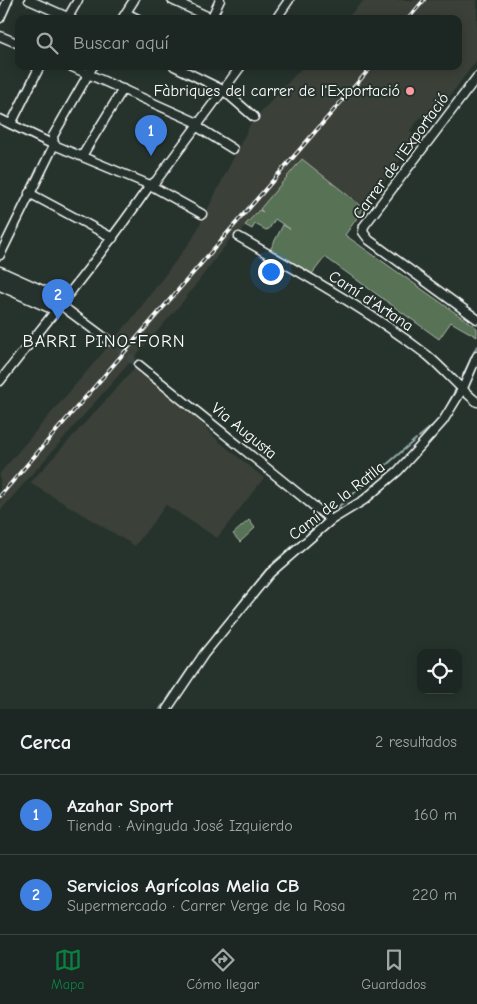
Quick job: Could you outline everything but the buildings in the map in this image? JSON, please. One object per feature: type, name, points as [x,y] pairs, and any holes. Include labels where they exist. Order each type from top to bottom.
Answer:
[{"type":"street","points":[[1,15],[8,0]]},
{"type":"street","points":[[29,0],[62,15]]},
{"type":"street","points":[[70,15],[78,0]]},
{"type":"street","points":[[125,15],[134,0]]},
{"type":"street","points":[[172,0],[204,15]]},
{"type":"street","points":[[212,15],[220,0]]},
{"type":"street","points":[[279,15],[289,0]]},
{"type":"street","points":[[0,36],[15,42]]},
{"type":"street","points":[[11,124],[38,70]]},
{"type":"street","points":[[79,70],[197,124],[233,149]]},
{"type":"street","points":[[0,254],[54,145],[53,136],[90,70]]},
{"type":"street","points":[[188,70],[223,90],[254,117]]},
{"type":"street","points":[[0,381],[55,307],[65,300],[113,238],[150,185],[156,181],[238,70]]},
{"type":"street","name":"Carrer de l'Exportació","points":[[477,77],[364,226],[363,232],[368,240],[477,319]]},
{"type":"street","points":[[82,156],[123,89]]},
{"type":"street","points":[[0,119],[54,145],[150,185],[202,214]]},
{"type":"street","points":[[29,194],[113,238]]},
{"type":"street","name":"Camí d'Artana","points":[[240,237],[344,299],[426,355],[477,402]]},
{"type":"street","points":[[0,271],[65,300]]},
{"type":"street","points":[[0,278],[55,307]]},
{"type":"street","points":[[0,286],[55,307]]},
{"type":"street","points":[[66,309],[109,341]]},
{"type":"street","name":"Camí de la Ratlla","points":[[166,709],[204,654],[270,573],[331,520],[364,500],[398,471],[443,421],[463,388],[477,356]]},
{"type":"street","name":"Via Augusta","points":[[139,365],[331,520]]},
{"type":"shaded area","points":[[364,0],[477,0],[477,60],[430,122],[421,117],[410,131],[417,138],[365,208],[302,159],[240,233],[234,234],[181,304],[0,511],[0,473],[134,316],[193,238],[251,123],[299,70],[462,70],[462,15],[350,15]]},
{"type":"shaded area","points":[[135,368],[188,410],[221,443],[264,478],[217,538],[166,505],[135,546],[30,483]]},
{"type":"green space","points":[[302,159],[364,208],[345,235],[477,328],[477,337],[451,322],[439,339],[325,257],[312,274],[270,250],[283,225],[290,229],[275,219],[269,229],[266,230],[255,224],[252,229],[245,225],[259,210],[263,212],[260,209]]},
{"type":"green space","points":[[249,520],[255,528],[240,542],[233,534]]},
{"type":"waterway","points":[[474,352],[477,346]]},
{"type":"waterway","points":[[463,375],[473,355]]},
{"type":"waterway","points":[[444,412],[457,387]]},
{"type":"waterway","points":[[437,421],[442,416]]},
{"type":"waterway","points":[[419,437],[437,422]]},
{"type":"waterway","points":[[376,474],[416,439]]},
{"type":"waterway","points":[[338,507],[366,483]]},
{"type":"waterway","points":[[308,533],[314,527]]},
{"type":"waterway","points":[[274,562],[293,546]]},
{"type":"waterway","points":[[261,576],[267,569]]},
{"type":"waterway","points":[[252,588],[259,579]]},
{"type":"waterway","points":[[238,606],[246,594]]},
{"type":"waterway","points":[[204,648],[235,609]]},
{"type":"waterway","points":[[191,665],[202,651]]},
{"type":"waterway","points":[[174,690],[189,668]]},
{"type":"waterway","points":[[167,700],[172,692]]},
{"type":"waterway","points":[[160,709],[163,705]]},
{"type":"tunnel","points":[[109,341],[139,365]]},
{"type":"railway","points":[[411,15],[424,0]]},
{"type":"railway","points":[[0,496],[369,70]]},
{"type":"place","name":"Fàbriques del carrer de l'Exportació","points":[[410,91]]},
{"type":"place","name":"Azahar Sport","points":[[151,156]]},
{"type":"place","name":"Servicios Agrícolas Melia CB","points":[[58,320]]},
{"type":"district","name":"BARRI PINO-FORN","points":[[104,341]]}]
